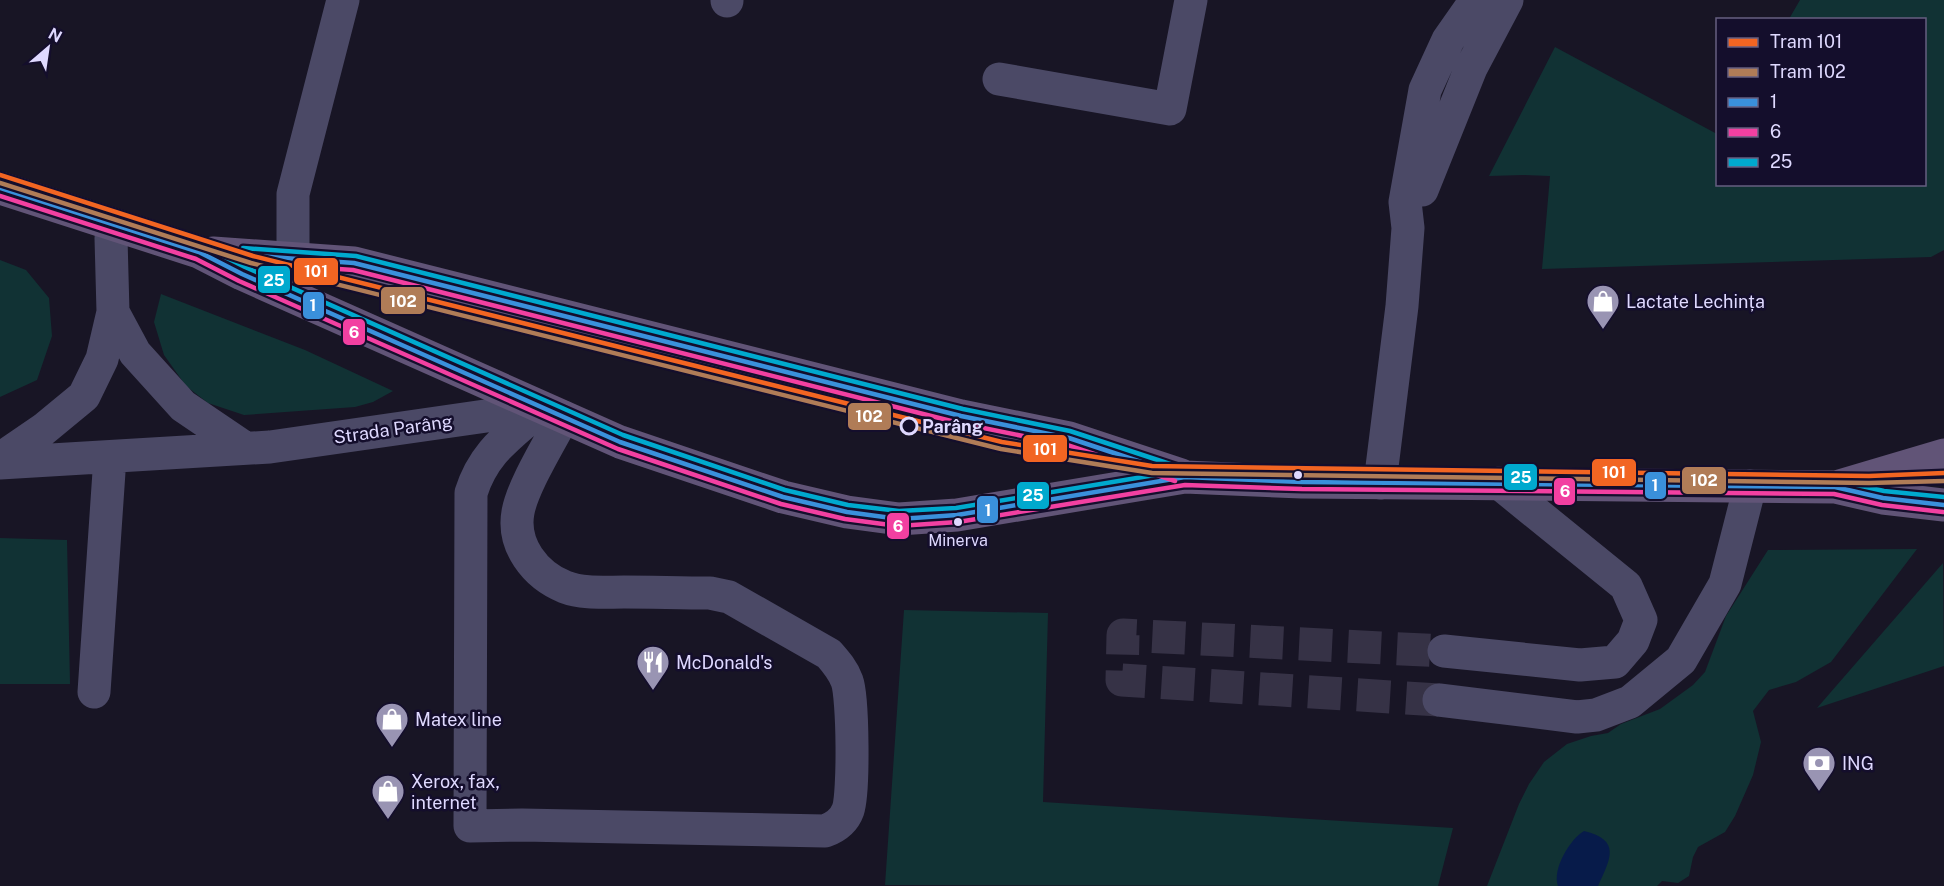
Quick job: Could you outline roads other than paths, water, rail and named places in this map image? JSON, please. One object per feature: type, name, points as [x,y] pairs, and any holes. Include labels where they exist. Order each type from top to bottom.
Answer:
[{"type":"main road","points":[[0,188],[200,252],[242,274],[620,442],[783,497],[847,512],[899,519],[957,515],[1185,477],[1302,482],[1835,487],[1884,498],[1944,505]]},
{"type":"main road","points":[[200,252],[354,262],[961,416],[1069,438],[1185,477]]},
{"type":"main road","points":[[1835,487],[1944,455]]},
{"type":"street","points":[[293,258],[293,194],[343,0]]},
{"type":"street","points":[[999,79],[1170,109],[1191,0]]},
{"type":"street","points":[[1380,483],[1402,306],[1408,228],[1405,202],[1425,90],[1448,40],[1476,0]]},
{"type":"street","points":[[1408,228],[1471,68],[1507,0]]},
{"type":"street","name":"Strada Parâng","points":[[0,461],[84,396],[102,359],[113,312],[111,238],[115,225]]},
{"type":"street","name":"Strada Parâng","points":[[113,312],[135,353],[183,406],[244,448]]},
{"type":"street","points":[[552,412],[518,512],[517,528],[520,544],[531,563],[547,577],[565,587],[587,591],[710,593],[729,597],[829,654],[847,681],[851,699],[850,799],[844,818],[835,828],[825,831],[470,826],[471,493],[477,474],[490,454],[552,412]]},
{"type":"street","name":"Strada Parâng","points":[[0,461],[270,447],[552,412]]},
{"type":"street","points":[[94,692],[110,457]]},
{"type":"street","points":[[1444,651],[1580,665],[1615,662],[1633,641],[1641,620],[1626,586],[1499,483]]},
{"type":"street","points":[[1438,700],[1577,717],[1596,715],[1630,702],[1681,660],[1725,584],[1750,486]]},
{"type":"water","points":[[1584,831],[1604,839],[1610,851],[1598,886],[1558,886],[1560,863],[1568,847]]},
{"type":"tunnel","points":[[1439,700],[1122,680],[1123,635],[1444,651]]},
{"type":"tram line","name":"101","points":[[0,175],[253,256],[1002,442],[1152,466],[1869,476],[1944,473]]},
{"type":"tram line","name":"102","points":[[0,183],[251,263],[1001,449],[1152,473],[1869,483],[1944,481]]},
{"type":"place","name":"Lactate Lechința","points":[[1603,330]]},
{"type":"place","name":"Parâng","points":[[909,426]]},
{"type":"place","name":"Minerva","points":[[958,522]]},
{"type":"place","name":"McDonald's","points":[[653,691]]},
{"type":"place","name":"Matex line","points":[[392,748]]},
{"type":"place","name":"ING","points":[[1819,792]]},
{"type":"place","name":"Xerox, fax, internet","points":[[388,820]]}]
